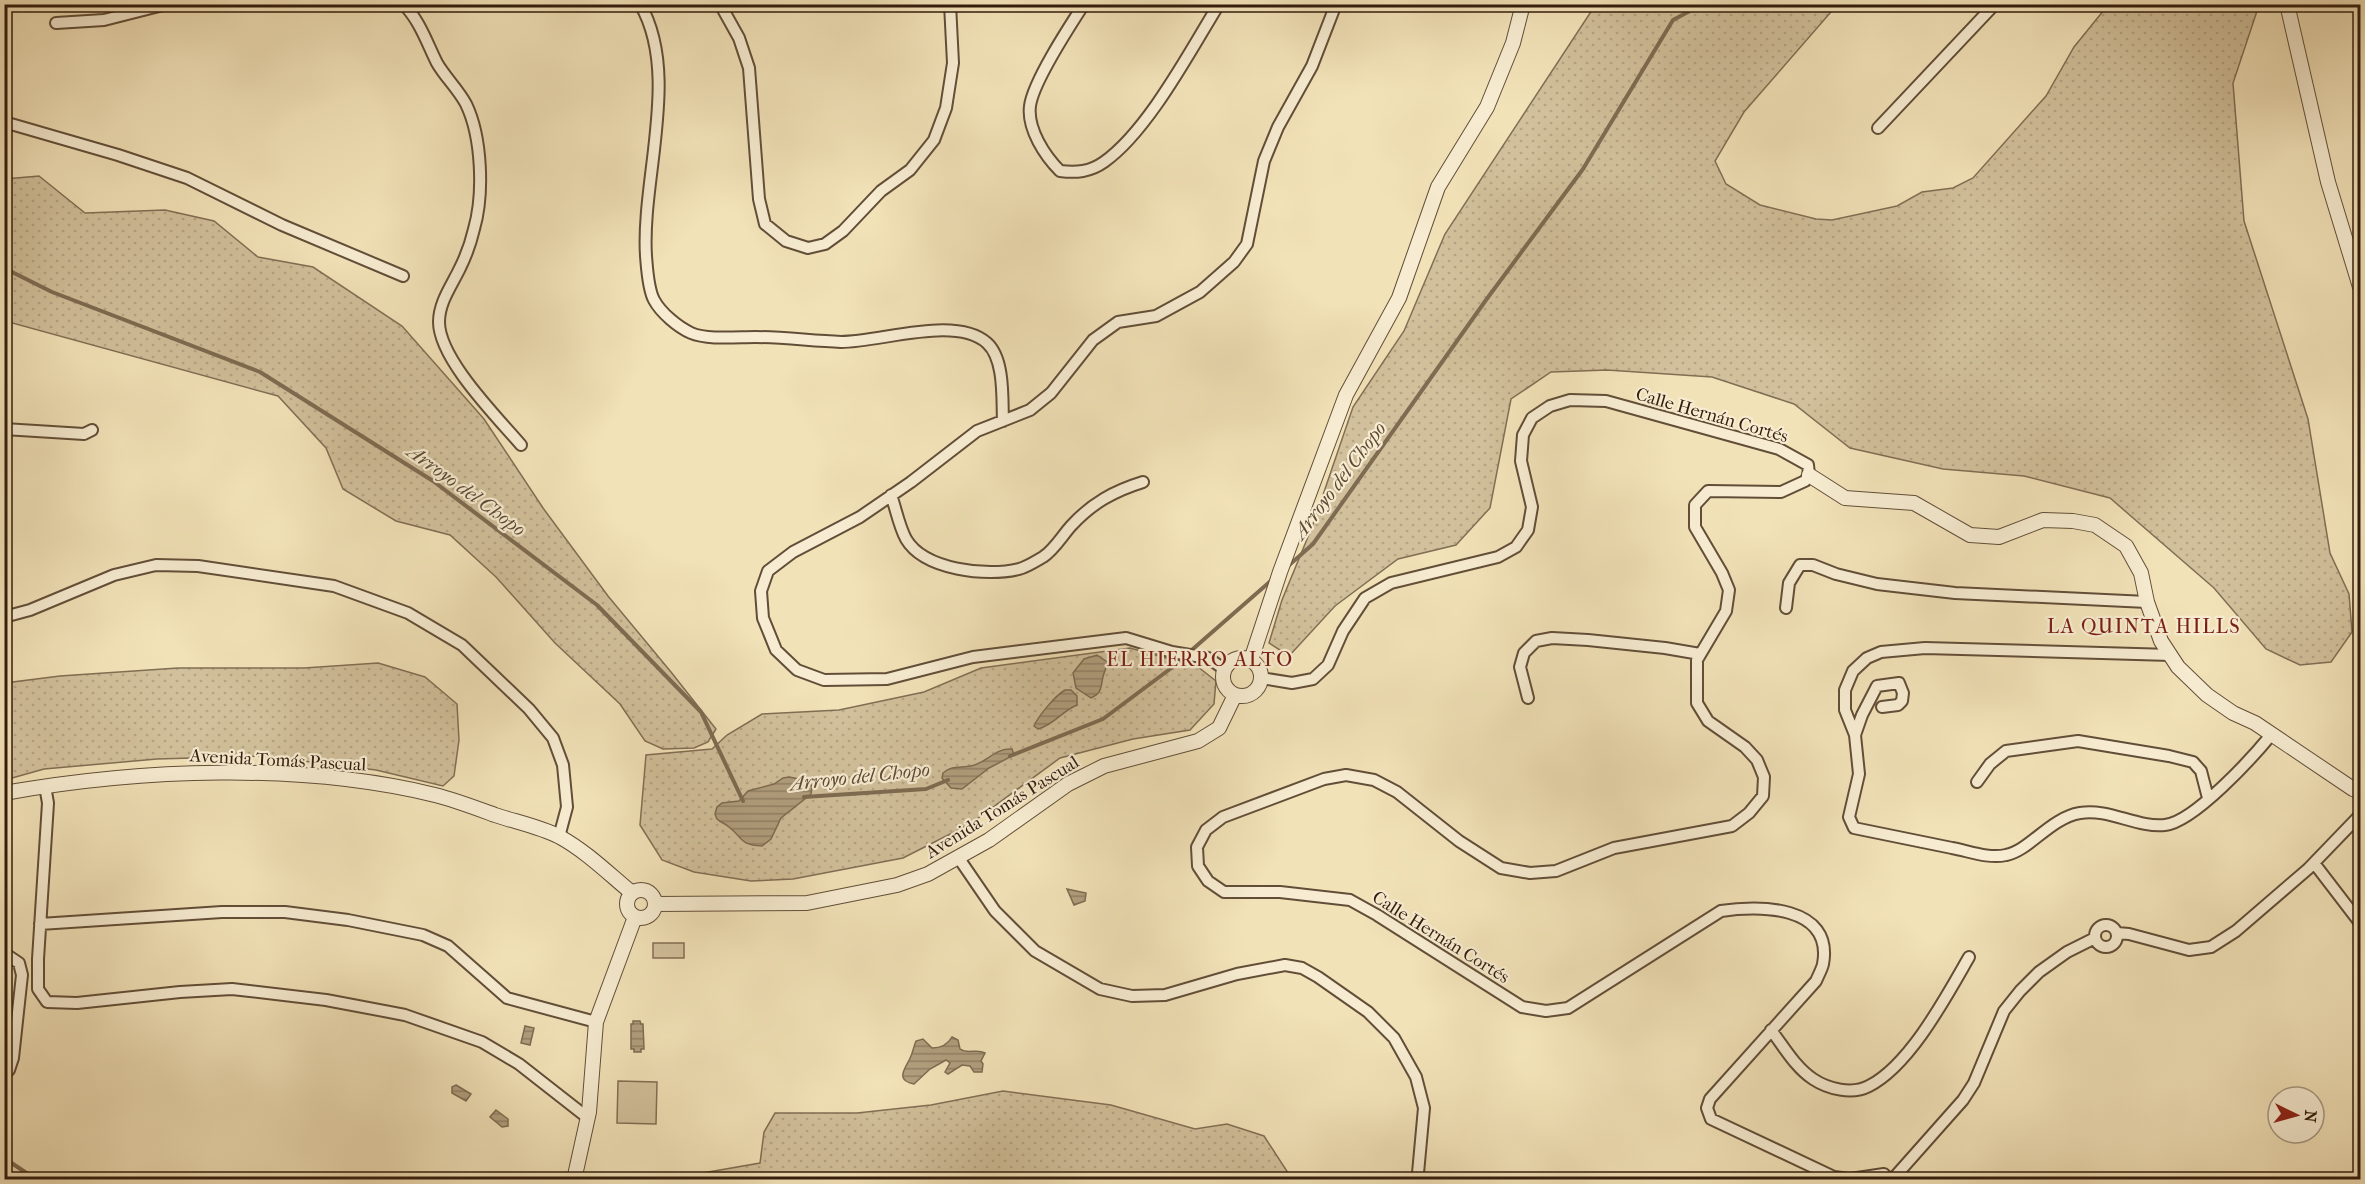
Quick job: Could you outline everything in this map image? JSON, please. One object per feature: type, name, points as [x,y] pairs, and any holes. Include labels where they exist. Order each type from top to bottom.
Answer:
[{"type":"street","points":[[56,23],[104,20],[167,4]]},
{"type":"street","points":[[403,4],[411,12],[440,68],[466,104],[477,142],[480,185],[475,228],[461,267],[442,303],[439,323],[444,345],[464,378],[521,445]]},
{"type":"street","points":[[640,4],[647,17],[658,65],[658,101],[645,234],[647,266],[653,299],[669,318],[692,333],[721,337],[772,337],[843,342],[942,329],[972,334],[989,344],[1001,370],[1003,422]]},
{"type":"street","points":[[720,4],[739,38],[749,68],[759,199],[765,224],[786,241],[808,248],[825,244],[843,231],[881,191],[910,170],[934,140],[946,108],[953,63],[950,4]]},
{"type":"street","points":[[1084,4],[1040,80],[1030,106],[1031,124],[1047,158],[1060,171],[1076,173],[1104,162],[1136,132],[1180,68],[1219,4]]},
{"type":"street","points":[[1224,669],[1208,658],[1172,652],[1126,638],[974,657],[886,679],[824,680],[797,670],[776,650],[763,618],[761,591],[768,571],[793,552],[860,517],[977,431],[1030,410],[1044,399],[1093,340],[1118,322],[1156,316],[1200,292],[1234,262],[1247,244],[1264,161],[1278,127],[1312,66],[1336,4]]},
{"type":"street","points":[[1251,660],[1280,572],[1346,395],[1399,298],[1438,187],[1487,107],[1513,43],[1522,4]]},
{"type":"street","points":[[1878,128],[1995,4]]},
{"type":"street","points":[[2287,4],[2328,182],[2361,287]]},
{"type":"street","points":[[4,122],[118,155],[187,178],[282,225],[403,276]]},
{"type":"street","name":"Calle Hernán Cortés","points":[[1261,678],[1292,683],[1313,678],[1328,664],[1343,631],[1365,598],[1391,583],[1498,557],[1516,547],[1528,530],[1532,507],[1521,461],[1523,435],[1532,418],[1550,406],[1570,400],[1606,401],[1779,449],[1808,465],[1809,475],[1805,481],[1781,492],[1708,491],[1695,505],[1695,527],[1722,573],[1728,590],[1726,610],[1697,660],[1697,703],[1708,721],[1745,747],[1757,760],[1764,777],[1763,796],[1749,813],[1732,826],[1614,848],[1556,871],[1530,873],[1501,868],[1459,841],[1397,792],[1374,780],[1346,775],[1324,779],[1222,818],[1206,830],[1201,839],[1197,847],[1198,866],[1208,881],[1224,892],[1280,892],[1350,900],[1522,1007],[1546,1011],[1568,1008],[1720,911],[1742,907],[1792,912],[1811,922],[1822,941],[1823,963],[1816,981],[1710,1100],[1707,1108],[1711,1119],[1834,1177],[1850,1179],[1884,1174],[1891,1179]]},
{"type":"street","points":[[4,429],[84,434],[92,430]]},
{"type":"street","points":[[1809,475],[1845,498],[1914,503],[1970,535],[1999,537],[2043,520],[2073,521],[2095,525],[2126,546],[2141,573],[2161,641],[2178,667],[2207,695],[2361,792]]},
{"type":"street","points":[[891,495],[906,539],[922,556],[950,567],[989,573],[1020,569],[1046,555],[1077,520],[1099,500],[1118,490],[1143,482]]},
{"type":"street","points":[[4,617],[30,610],[114,575],[156,565],[198,566],[325,584],[408,613],[462,645],[529,709],[553,738],[563,765],[567,807],[559,837]]},
{"type":"street","points":[[1786,608],[1789,583],[1800,565],[1813,565],[1836,574],[1877,584],[1932,590],[2148,602]]},
{"type":"street","points":[[1528,698],[1520,666],[1524,653],[1536,641],[1552,638],[1588,640],[1700,654]]},
{"type":"street","points":[[2171,655],[1925,648],[1881,652],[1867,658],[1853,670],[1845,690],[1845,710],[1856,735],[1859,774],[1849,817],[1854,828],[1984,855],[2007,855],[2027,844],[2046,828],[2080,813],[2104,813],[2165,825],[2180,821],[2208,798],[2248,763],[2271,735]]},
{"type":"street","points":[[1236,659],[1251,660],[1259,668],[1261,678],[1257,689],[1247,696],[1235,695],[1227,689],[1223,680],[1224,669],[1236,659]]},
{"type":"street","points":[[1856,735],[1862,715],[1877,686],[1899,683],[1903,693],[1902,701],[1898,705],[1882,707]]},
{"type":"street","name":"Avenida Tomás Pascual","points":[[655,904],[807,903],[897,885],[928,874],[989,840],[1068,784],[1104,766],[1198,741],[1219,728],[1235,695]]},
{"type":"street","points":[[1977,782],[1990,764],[2006,751],[2078,741],[2193,762],[2201,771],[2208,798]]},
{"type":"street","name":"Avenida Tomás Pascual","points":[[4,793],[126,776],[184,773],[304,776],[365,782],[436,795],[559,837],[597,863],[632,893]]},
{"type":"street","points":[[45,786],[48,803],[38,989],[47,1002],[77,1003],[232,989],[326,1000],[405,1015],[482,1042],[519,1064],[588,1118]]},
{"type":"street","points":[[2117,933],[2129,933],[2189,951],[2211,947],[2236,932],[2314,863],[2361,815]]},
{"type":"street","points":[[958,857],[995,911],[1035,951],[1100,989],[1132,996],[1165,995],[1237,974],[1285,965],[1302,968],[1335,988],[1368,1012],[1394,1038],[1416,1077],[1424,1108],[1419,1179]]},
{"type":"street","points":[[2314,863],[2361,923]]},
{"type":"street","points":[[640,890],[649,892],[655,904],[649,916],[635,918],[627,902],[632,893],[640,890]]},
{"type":"street","points":[[40,924],[222,912],[285,912],[348,920],[423,935],[448,946],[507,998],[596,1022]]},
{"type":"street","points":[[574,1179],[588,1118],[596,1022],[635,918]]},
{"type":"street","points":[[2103,925],[2112,926],[2117,933],[2115,942],[2108,947],[2100,945],[2095,938],[2096,930],[2103,925]]},
{"type":"street","points":[[1891,1179],[1963,1100],[1974,1083],[2004,1011],[2020,991],[2048,965],[2067,952],[2095,938]]},
{"type":"street","points":[[4,954],[19,963],[38,959]]},
{"type":"street","points":[[1771,1030],[1796,1063],[1812,1079],[1839,1089],[1855,1091],[1869,1087],[1891,1070],[1920,1037],[1969,957]]},
{"type":"street","points":[[4,1075],[9,1070],[13,1058],[21,989],[19,963]]},
{"type":"shaded area","points":[[1596,4],[1837,5],[1744,112],[1715,161],[1726,184],[1760,205],[1816,219],[1832,220],[1897,206],[1922,192],[1953,188],[1973,178],[2046,96],[2074,47],[2108,5],[2259,5],[2233,83],[2244,221],[2308,419],[2330,553],[2349,594],[2352,632],[2331,662],[2300,665],[2266,649],[2214,588],[2110,498],[2024,476],[1943,469],[1850,448],[1794,404],[1712,377],[1607,370],[1551,372],[1511,399],[1490,508],[1456,545],[1398,559],[1335,606],[1289,656],[1269,643],[1282,600],[1312,527],[1353,407],[1404,331],[1445,234]]},
{"type":"shaded area","points":[[39,176],[85,213],[165,210],[214,221],[258,257],[313,267],[402,326],[484,419],[543,508],[608,596],[716,729],[708,742],[694,748],[663,749],[645,741],[620,704],[555,643],[496,577],[450,535],[396,521],[343,489],[326,448],[278,396],[5,321],[5,179]]},
{"type":"shaded area","points":[[1130,648],[1198,667],[1216,681],[1214,704],[1190,730],[1133,739],[1060,758],[970,824],[903,858],[793,879],[751,881],[694,872],[662,860],[640,825],[646,755],[712,749],[727,735],[762,714],[839,710],[924,692],[981,668]]},
{"type":"shaded area","points":[[1097,655],[1107,664],[1098,694],[1091,698],[1076,688],[1073,673],[1084,659]]},
{"type":"shaded area","points":[[378,663],[425,677],[457,704],[459,740],[454,776],[443,786],[376,770],[262,756],[157,759],[44,769],[5,780],[5,683],[60,676],[178,668],[304,668]]},
{"type":"shaded area","points":[[1065,690],[1071,690],[1077,696],[1077,705],[1044,727],[1038,729],[1034,726],[1048,706]]},
{"type":"shaded area","points":[[1012,749],[1014,755],[989,768],[962,789],[951,788],[942,778],[943,773],[950,769],[971,766],[1000,751]]},
{"type":"shaded area","points":[[789,777],[809,781],[812,787],[811,794],[781,818],[771,839],[762,846],[746,843],[717,819],[715,814],[717,807],[722,803],[739,801],[748,791]]},
{"type":"shaded area","points":[[1067,889],[1086,893],[1085,901],[1074,905]]},
{"type":"shaded area","points":[[653,943],[684,943],[684,958],[653,958]]},
{"type":"shaded area","points":[[633,1021],[640,1021],[643,1024],[644,1049],[641,1049],[641,1052],[634,1052],[634,1049],[631,1049]]},
{"type":"shaded area","points":[[525,1026],[534,1028],[530,1045],[521,1043]]},
{"type":"shaded area","points":[[952,1037],[958,1040],[960,1049],[963,1051],[985,1053],[981,1061],[982,1072],[974,1072],[970,1066],[962,1065],[948,1074],[945,1072],[950,1063],[946,1060],[930,1069],[914,1084],[904,1079],[903,1073],[916,1041],[923,1039],[935,1048],[944,1045]]},
{"type":"shaded area","points":[[618,1081],[657,1082],[656,1124],[617,1123]]},
{"type":"shaded area","points":[[456,1085],[471,1094],[466,1101],[452,1093],[452,1087]]},
{"type":"shaded area","points":[[1003,1091],[1111,1105],[1195,1129],[1227,1124],[1264,1136],[1292,1179],[668,1179],[760,1163],[764,1132],[775,1113],[857,1113],[931,1105]]},
{"type":"shaded area","points":[[496,1110],[508,1119],[508,1126],[502,1127],[490,1117]]},
{"type":"waterway","name":"Arroyo del Chopo","points":[[1287,567],[1313,544],[1486,300],[1583,169],[1673,20],[1703,4]]},
{"type":"waterway","name":"Arroyo del Chopo","points":[[4,268],[52,292],[260,372],[433,481],[597,605],[701,712],[743,801]]},
{"type":"waterway","name":"Arroyo del Chopo","points":[[1010,756],[1103,719],[1170,669],[1273,579]]},
{"type":"waterway","name":"Arroyo del Chopo","points":[[804,797],[926,789],[948,780]]},
{"type":"waterway","points":[[4,1158],[37,1180]]},
{"type":"district","name":"LA QUINTA HILLS","points":[[2144,626]]},
{"type":"district","name":"EL HIERRO ALTO","points":[[1200,659]]}]
